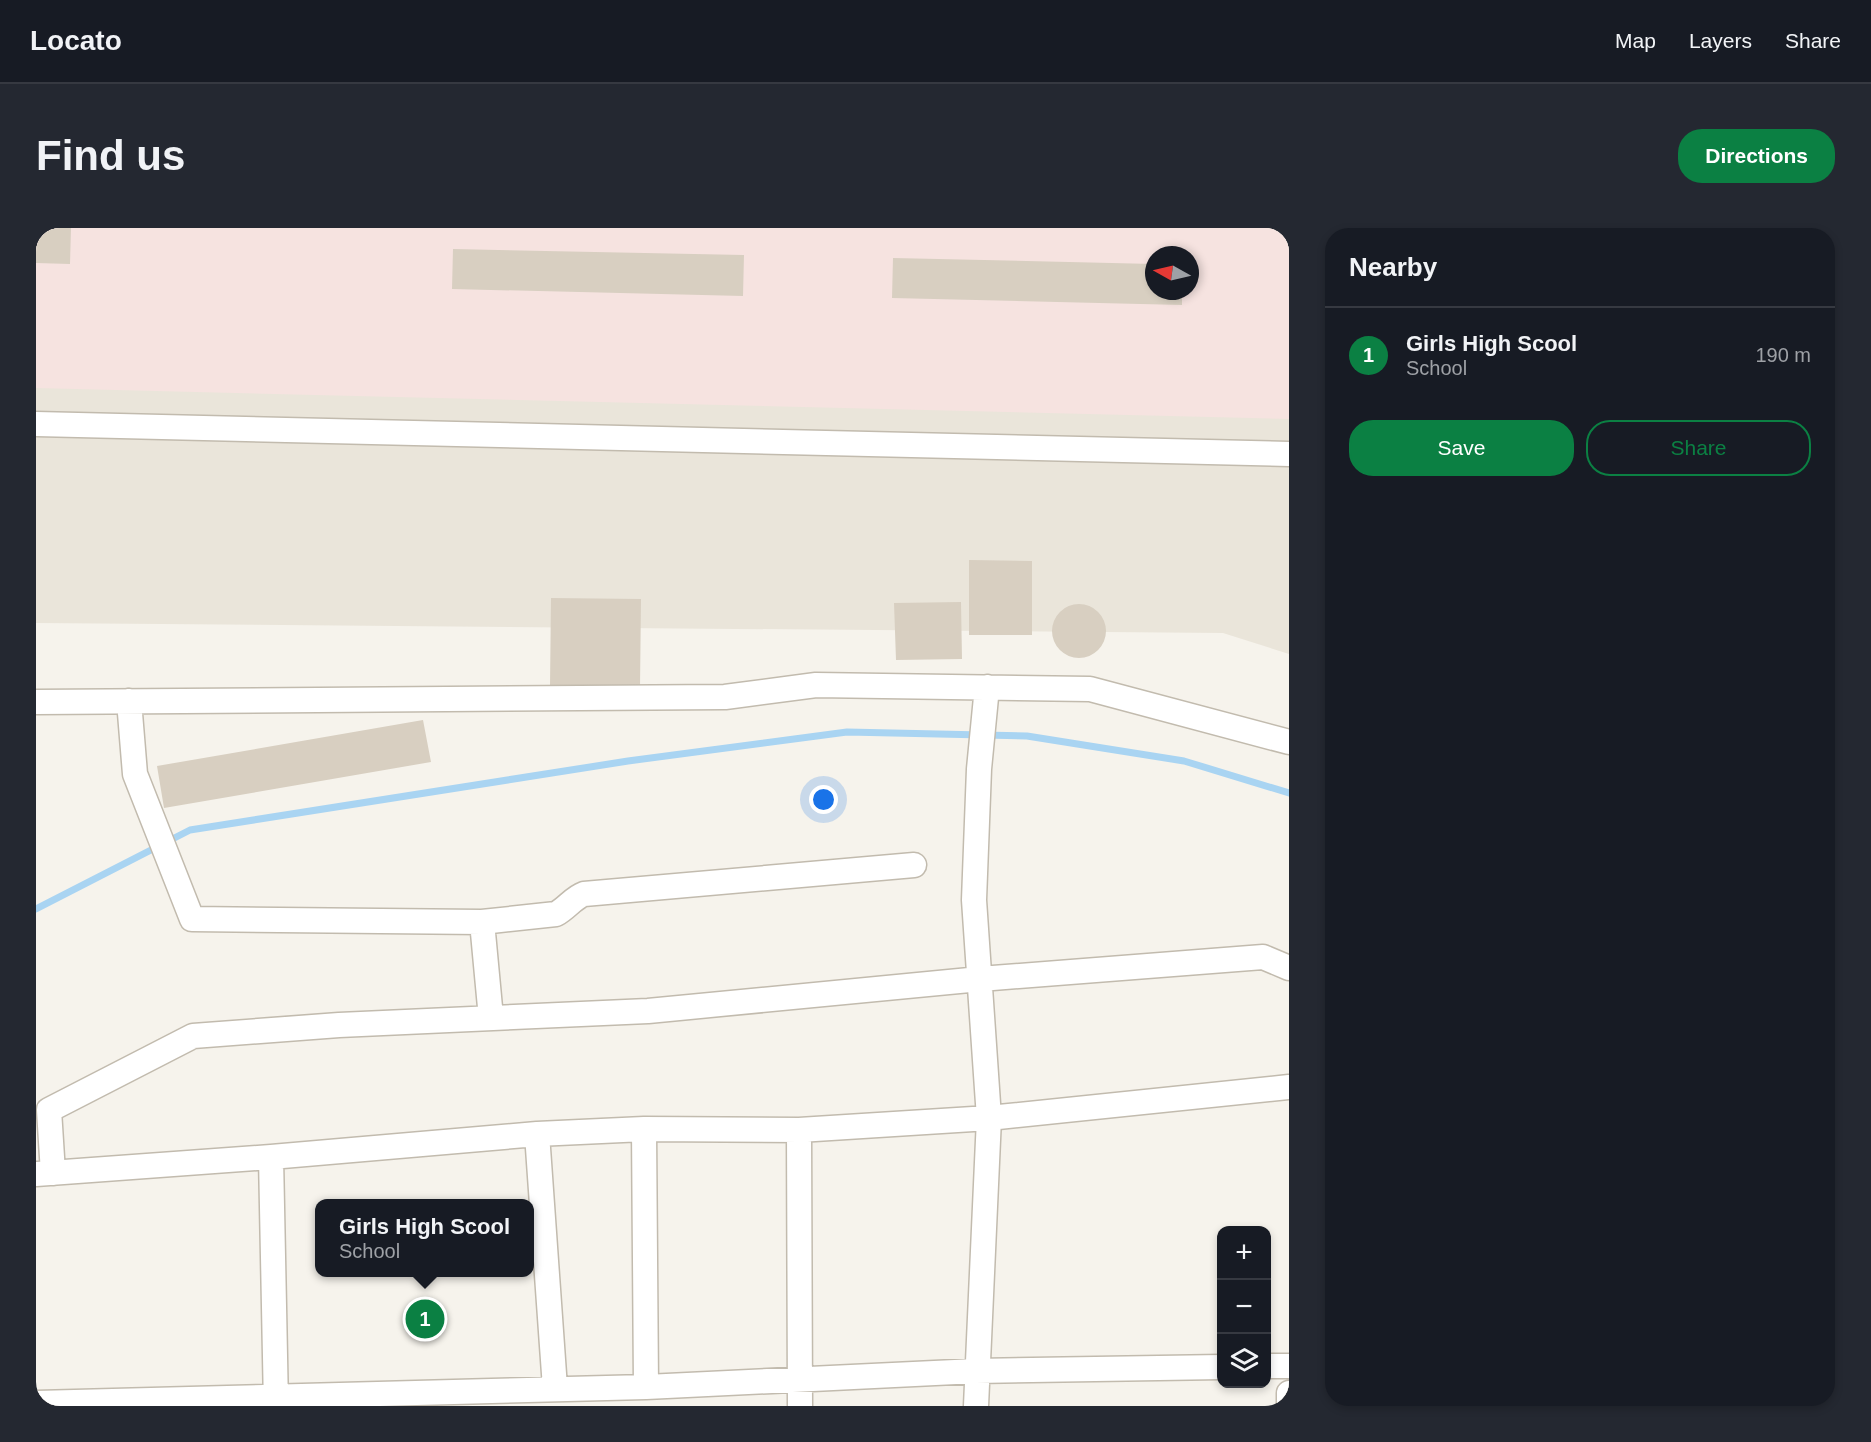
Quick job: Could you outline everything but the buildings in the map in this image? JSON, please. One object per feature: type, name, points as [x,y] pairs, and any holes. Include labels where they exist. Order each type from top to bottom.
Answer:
[{"type":"street","points":[[36,424],[1289,454]]},
{"type":"street","points":[[36,702],[725,697],[816,685],[986,696],[1090,689],[1289,742]]},
{"type":"street","points":[[976,1406],[989,1118],[974,900],[979,769],[986,696]]},
{"type":"street","points":[[129,701],[135,774],[192,919],[482,922],[556,914],[567,908],[575,897],[584,894],[914,865]]},
{"type":"street","points":[[482,922],[491,1018]]},
{"type":"street","points":[[1289,968],[1263,957],[980,979],[648,1011],[339,1025],[193,1036],[49,1110],[45,1173],[271,1157],[537,1134],[644,1129],[799,1130],[989,1118],[1289,1087]]},
{"type":"street","points":[[644,1129],[646,1387]]},
{"type":"street","points":[[799,1130],[800,1406]]},
{"type":"street","points":[[537,1134],[555,1388]]},
{"type":"street","points":[[271,1157],[276,1402]]},
{"type":"street","points":[[1271,1366],[1289,1366]]},
{"type":"street","points":[[36,1403],[276,1402],[976,1371],[1217,1367]]},
{"type":"street","points":[[1289,1393],[1289,1406]]},
{"type":"shaded area","points":[[36,228],[1289,228],[1289,654],[1223,633],[36,623]]},
{"type":"shaded area","points":[[36,228],[1289,228],[1289,419],[36,388]]},
{"type":"waterway","points":[[36,909],[190,830],[628,761],[847,732],[1027,736],[1184,761],[1289,793]]},
{"type":"place","name":"Girls High Scool","points":[[425,1319]]}]
